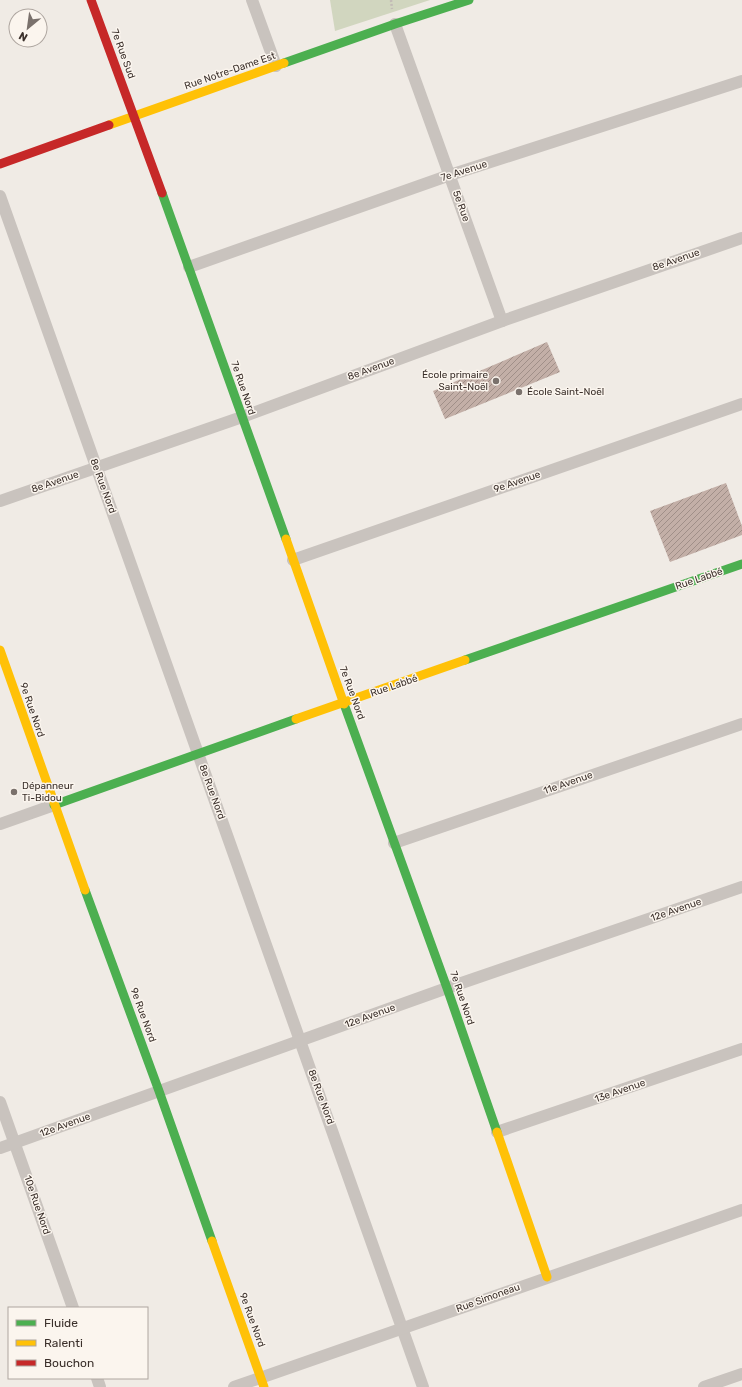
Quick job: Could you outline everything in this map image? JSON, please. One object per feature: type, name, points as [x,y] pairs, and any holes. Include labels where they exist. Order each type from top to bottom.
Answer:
[{"type":"street","name":"7e Rue Sud","points":[[91,0],[134,116]]},
{"type":"street","points":[[252,0],[276,66]]},
{"type":"street","name":"Rue Notre-Dame Est","points":[[0,164],[395,24],[469,0]]},
{"type":"street","name":"5e Rue","points":[[395,24],[502,321]]},
{"type":"street","name":"7e Avenue","points":[[189,267],[450,175],[742,81]]},
{"type":"street","name":"7e Rue Nord","points":[[134,116],[447,988],[546,1277]]},
{"type":"street","name":"8e Rue Nord","points":[[0,196],[423,1387]]},
{"type":"street","name":"8e Avenue","points":[[0,501],[242,417],[502,321],[742,238]]},
{"type":"street","name":"9e Avenue","points":[[293,560],[742,404]]},
{"type":"street","name":"Rue Labbé","points":[[0,824],[198,752],[344,703],[742,564]]},
{"type":"street","name":"9e Rue Nord","points":[[0,650],[54,805],[159,1090],[262,1382]]},
{"type":"street","name":"11e Avenue","points":[[394,843],[742,724]]},
{"type":"street","name":"12e Avenue","points":[[0,1148],[447,988],[742,887]]},
{"type":"street","name":"13e Avenue","points":[[497,1132],[742,1049]]},
{"type":"street","name":"10e Rue Nord","points":[[0,1102],[73,1307]]},
{"type":"street","name":"Rue Simoneau","points":[[234,1387],[262,1382],[546,1277],[742,1210]]},
{"type":"street","points":[[704,1387],[742,1374]]},
{"type":"green space","points":[[330,0],[430,0],[335,31]]},
{"type":"building","name":"École primaire Saint-Noël","points":[[547,342],[560,372],[445,419],[433,391]]},
{"type":"building","points":[[726,483],[742,526],[742,535],[670,562],[650,511]]},
{"type":"traffic: fast","points":[[284,63],[469,0]]},
{"type":"traffic: fast","points":[[162,193],[286,539]]},
{"type":"traffic: fast","points":[[465,660],[742,564]]},
{"type":"traffic: fast","points":[[344,704],[447,988],[497,1132]]},
{"type":"traffic: fast","points":[[54,805],[296,719]]},
{"type":"traffic: fast","points":[[85,890],[212,1241]]},
{"type":"traffic: slow","points":[[109,125],[284,63]]},
{"type":"traffic: slow","points":[[286,539],[344,704]]},
{"type":"traffic: slow","points":[[0,650],[85,890]]},
{"type":"traffic: slow","points":[[296,719],[465,660]]},
{"type":"traffic: slow","points":[[497,1132],[547,1277]]},
{"type":"traffic: slow","points":[[212,1241],[264,1387]]},
{"type":"traffic: jam","points":[[91,0],[162,193]]},
{"type":"traffic: jam","points":[[0,164],[109,125]]},
{"type":"place","name":"École primaire Saint-Noël","points":[[496,381]]},
{"type":"place","name":"École Saint-Noël","points":[[519,392]]},
{"type":"place","name":"Dépanneur Ti-Bidou","points":[[14,792]]}]
